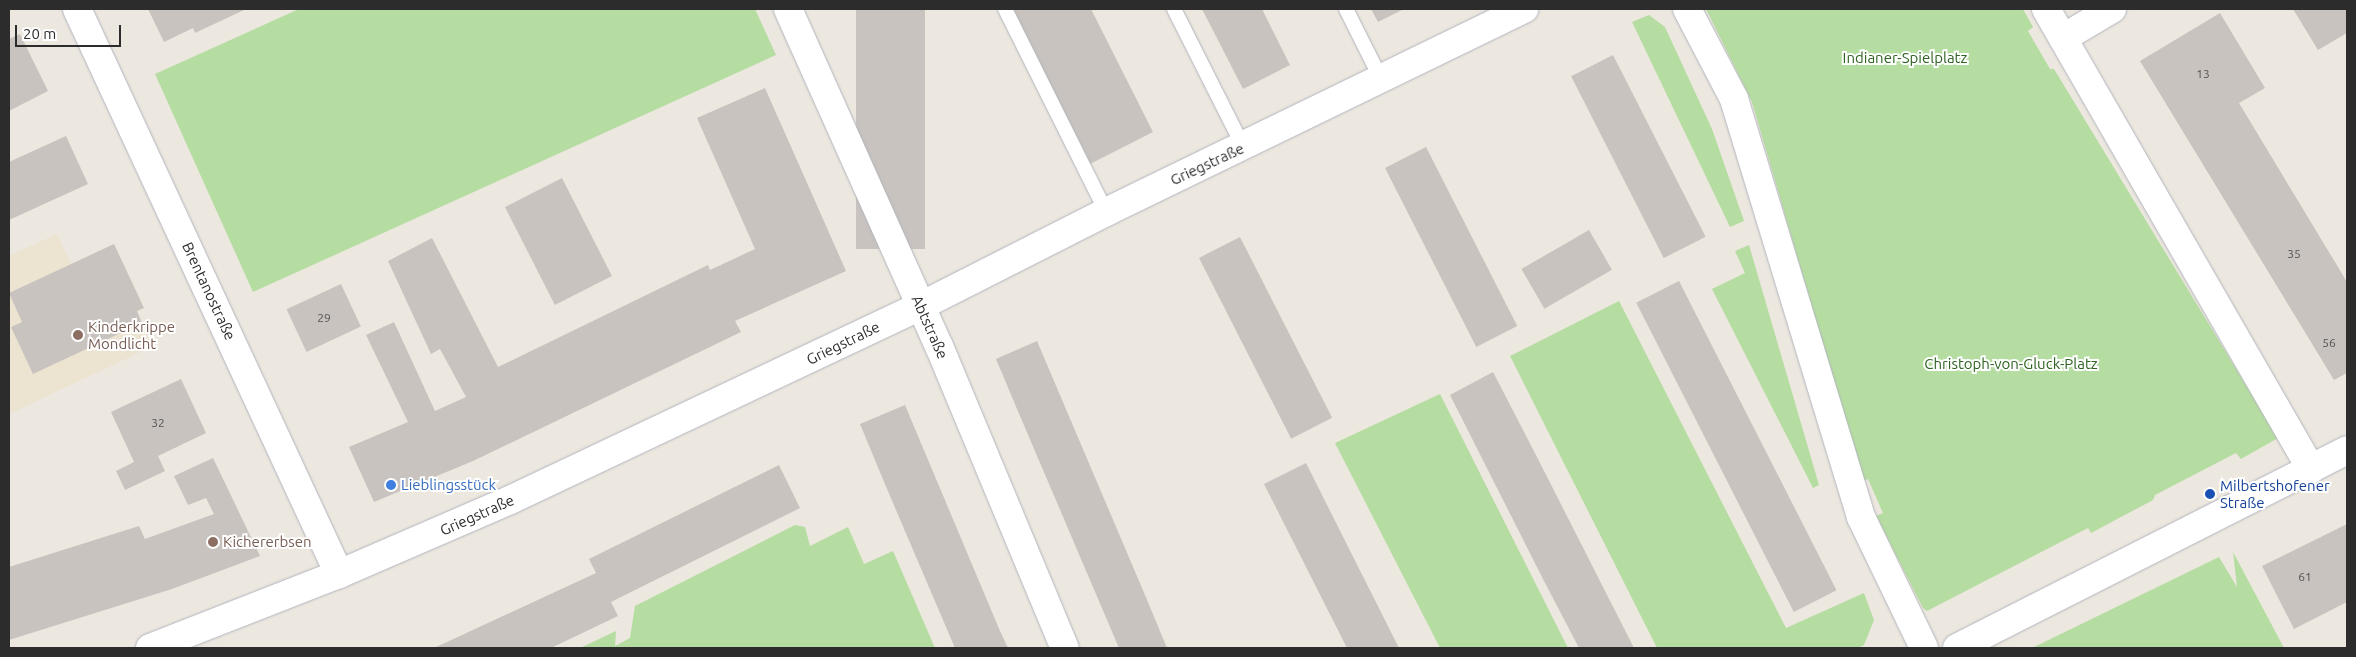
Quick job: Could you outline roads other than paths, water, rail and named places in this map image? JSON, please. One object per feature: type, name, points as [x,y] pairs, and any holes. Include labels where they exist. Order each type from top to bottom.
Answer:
[{"type":"street","name":"Brentanostraße","points":[[77,9],[339,574]]},
{"type":"street","name":"Abtstraße","points":[[788,9],[921,306],[1065,648]]},
{"type":"street","points":[[1687,9],[1734,98],[1862,517],[1924,648]]},
{"type":"street","points":[[2046,9],[2311,469]]},
{"type":"street","points":[[2063,38],[2112,9]]},
{"type":"street","name":"Griegstraße","points":[[150,648],[339,574],[510,500],[921,306],[1106,212],[1520,10]]},
{"type":"street","points":[[1957,648],[2347,450]]},
{"type":"lane","points":[[1005,9],[1106,212]]},
{"type":"lane","points":[[1174,9],[1244,146]]},
{"type":"lane","points":[[1346,9],[1381,79]]},
{"type":"place","name":"Kinderkrippe Mondlicht","points":[[78,335]]},
{"type":"place","name":"Lieblingsstück","points":[[391,485]]},
{"type":"place","name":"Milbertshofener Straße","points":[[2210,494]]},
{"type":"place","name":"Kichererbsen","points":[[213,542]]},
{"type":"park label","name":"Indianer-Spielplatz","points":[[1905,58]]},
{"type":"park label","name":"Christoph-von-Gluck-Platz","points":[[2011,364]]}]
